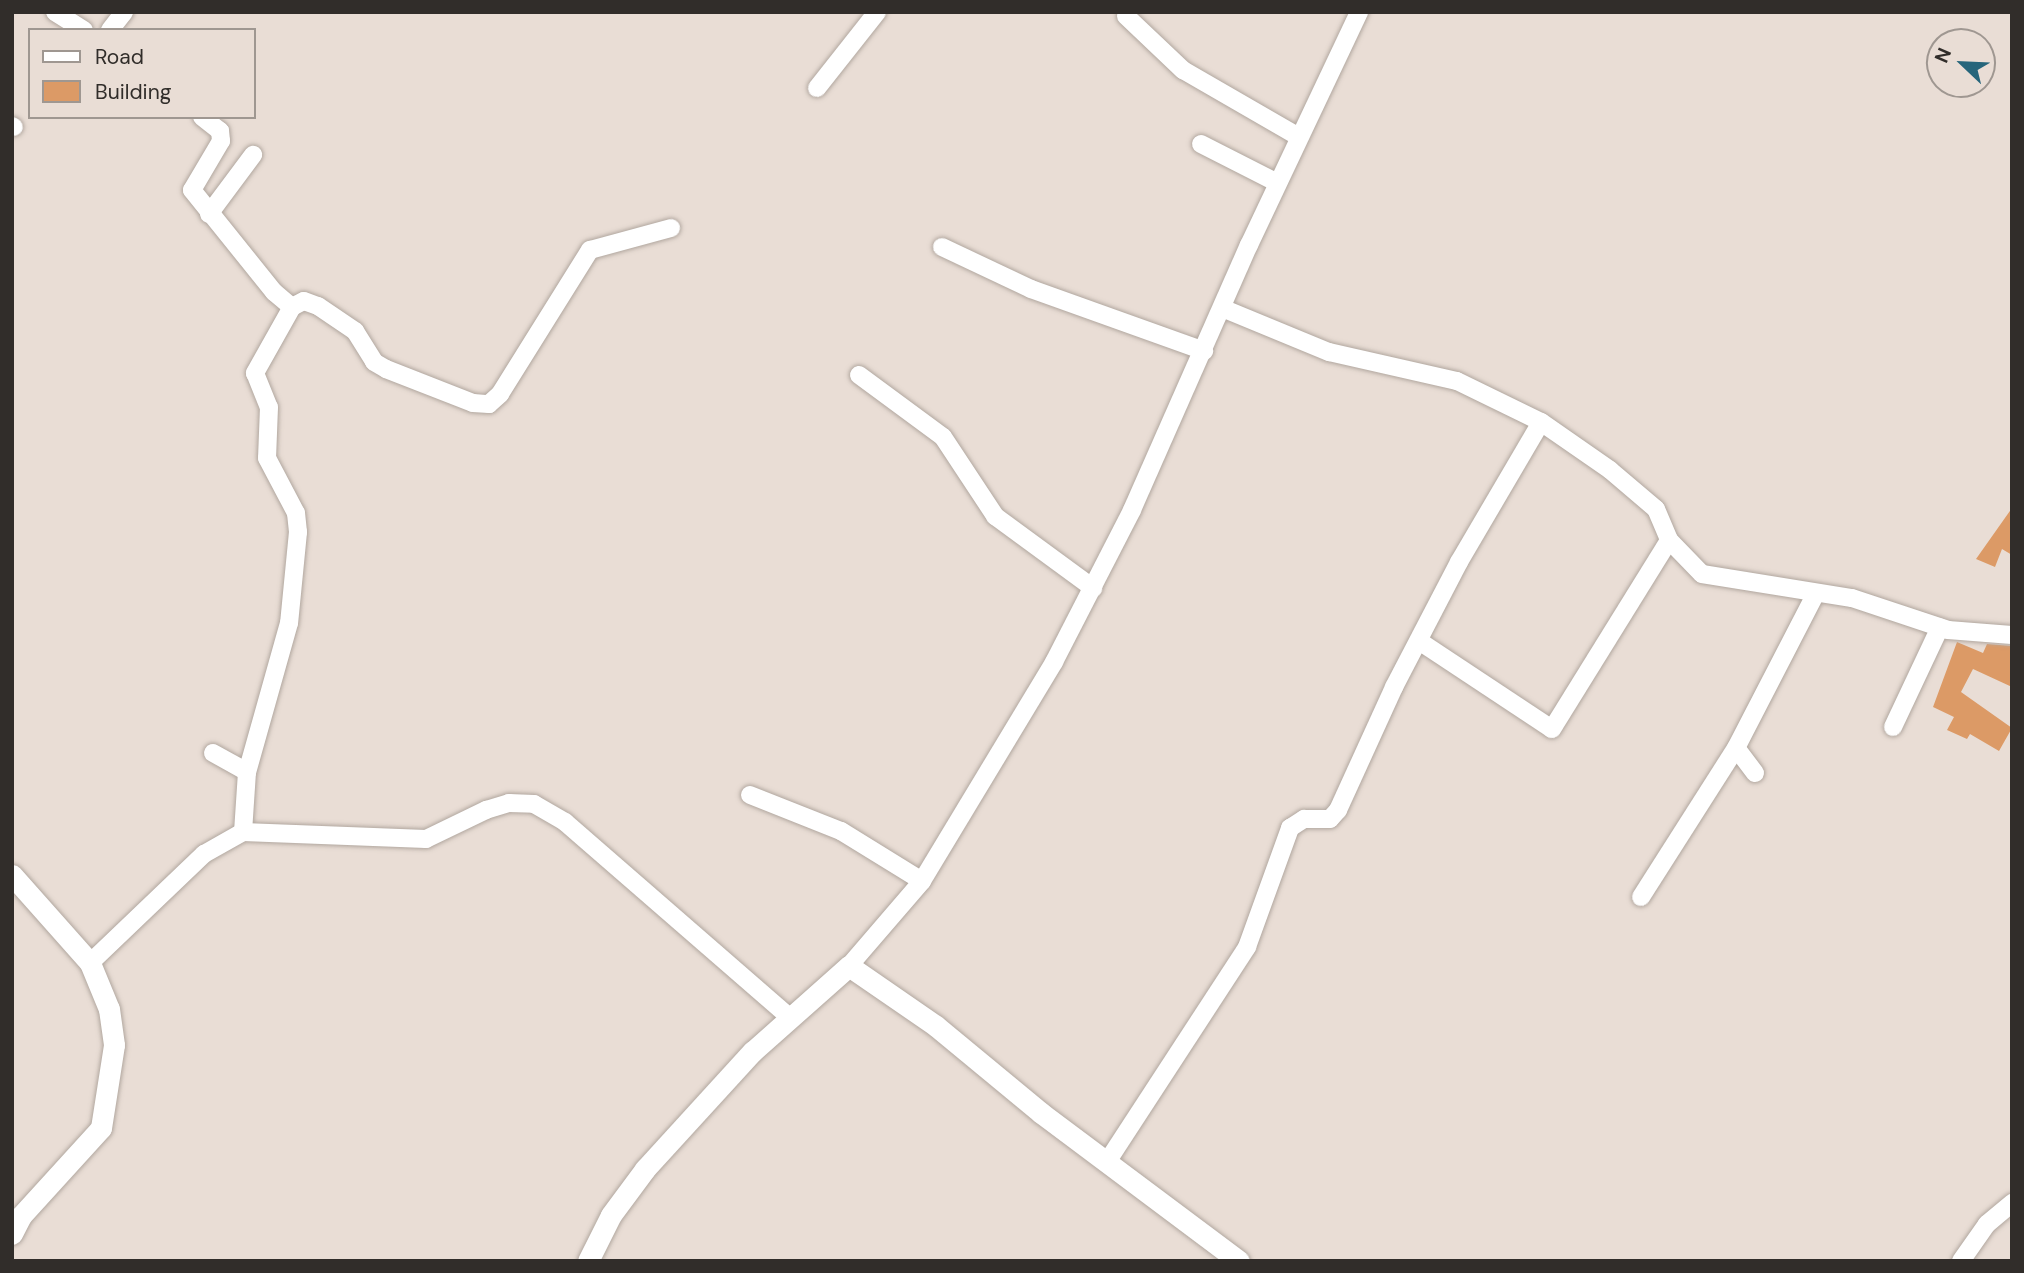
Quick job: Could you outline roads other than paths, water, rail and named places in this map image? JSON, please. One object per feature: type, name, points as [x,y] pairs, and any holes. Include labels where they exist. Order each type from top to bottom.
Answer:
[{"type":"street","points":[[55,12],[81,28]]},
{"type":"street","points":[[112,28],[124,12]]},
{"type":"street","points":[[817,88],[877,12]]},
{"type":"street","points":[[588,1261],[611,1215],[645,1169],[789,1017],[849,966],[922,881],[1035,696],[1093,588],[1359,12]]},
{"type":"street","points":[[1126,16],[1183,70],[1299,137]]},
{"type":"street","points":[[204,119],[222,137],[191,187],[209,214],[274,292],[292,307]]},
{"type":"street","points":[[1201,144],[1278,183]]},
{"type":"street","points":[[209,214],[253,155]]},
{"type":"street","points":[[243,832],[247,772],[282,657],[298,533],[296,513],[267,458],[269,407],[255,373],[292,307],[304,301],[318,306],[355,331],[374,362],[386,369],[473,403],[489,404],[500,394],[590,250],[671,228]]},
{"type":"street","points":[[942,247],[1031,289],[1203,351]]},
{"type":"street","points":[[1222,308],[1329,352],[1457,381],[1541,422],[1610,470],[1656,509],[1669,540],[1702,574],[1867,602],[1940,627],[2012,635]]},
{"type":"street","points":[[859,375],[943,438],[995,516],[1093,588]]},
{"type":"street","points":[[1107,1162],[1247,947],[1290,828],[1304,819],[1326,820],[1335,815],[1419,641],[1488,509],[1541,422]]},
{"type":"street","points":[[1419,641],[1552,729],[1669,540]]},
{"type":"street","points":[[1641,897],[1736,748],[1816,593]]},
{"type":"street","points":[[1893,727],[1940,627]]},
{"type":"street","points":[[1736,748],[1755,773]]},
{"type":"street","points":[[213,752],[247,772]]},
{"type":"street","points":[[750,795],[851,836],[922,881]]},
{"type":"street","points":[[90,963],[204,854],[243,832],[426,839],[509,803],[550,810],[789,1017]]},
{"type":"street","points":[[12,875],[90,963],[109,1009],[114,1045],[101,1128],[21,1216],[12,1234]]},
{"type":"street","points":[[849,966],[945,1032],[1107,1162],[1238,1261]]},
{"type":"street","points":[[1961,1261],[1987,1224],[2012,1203]]}]
